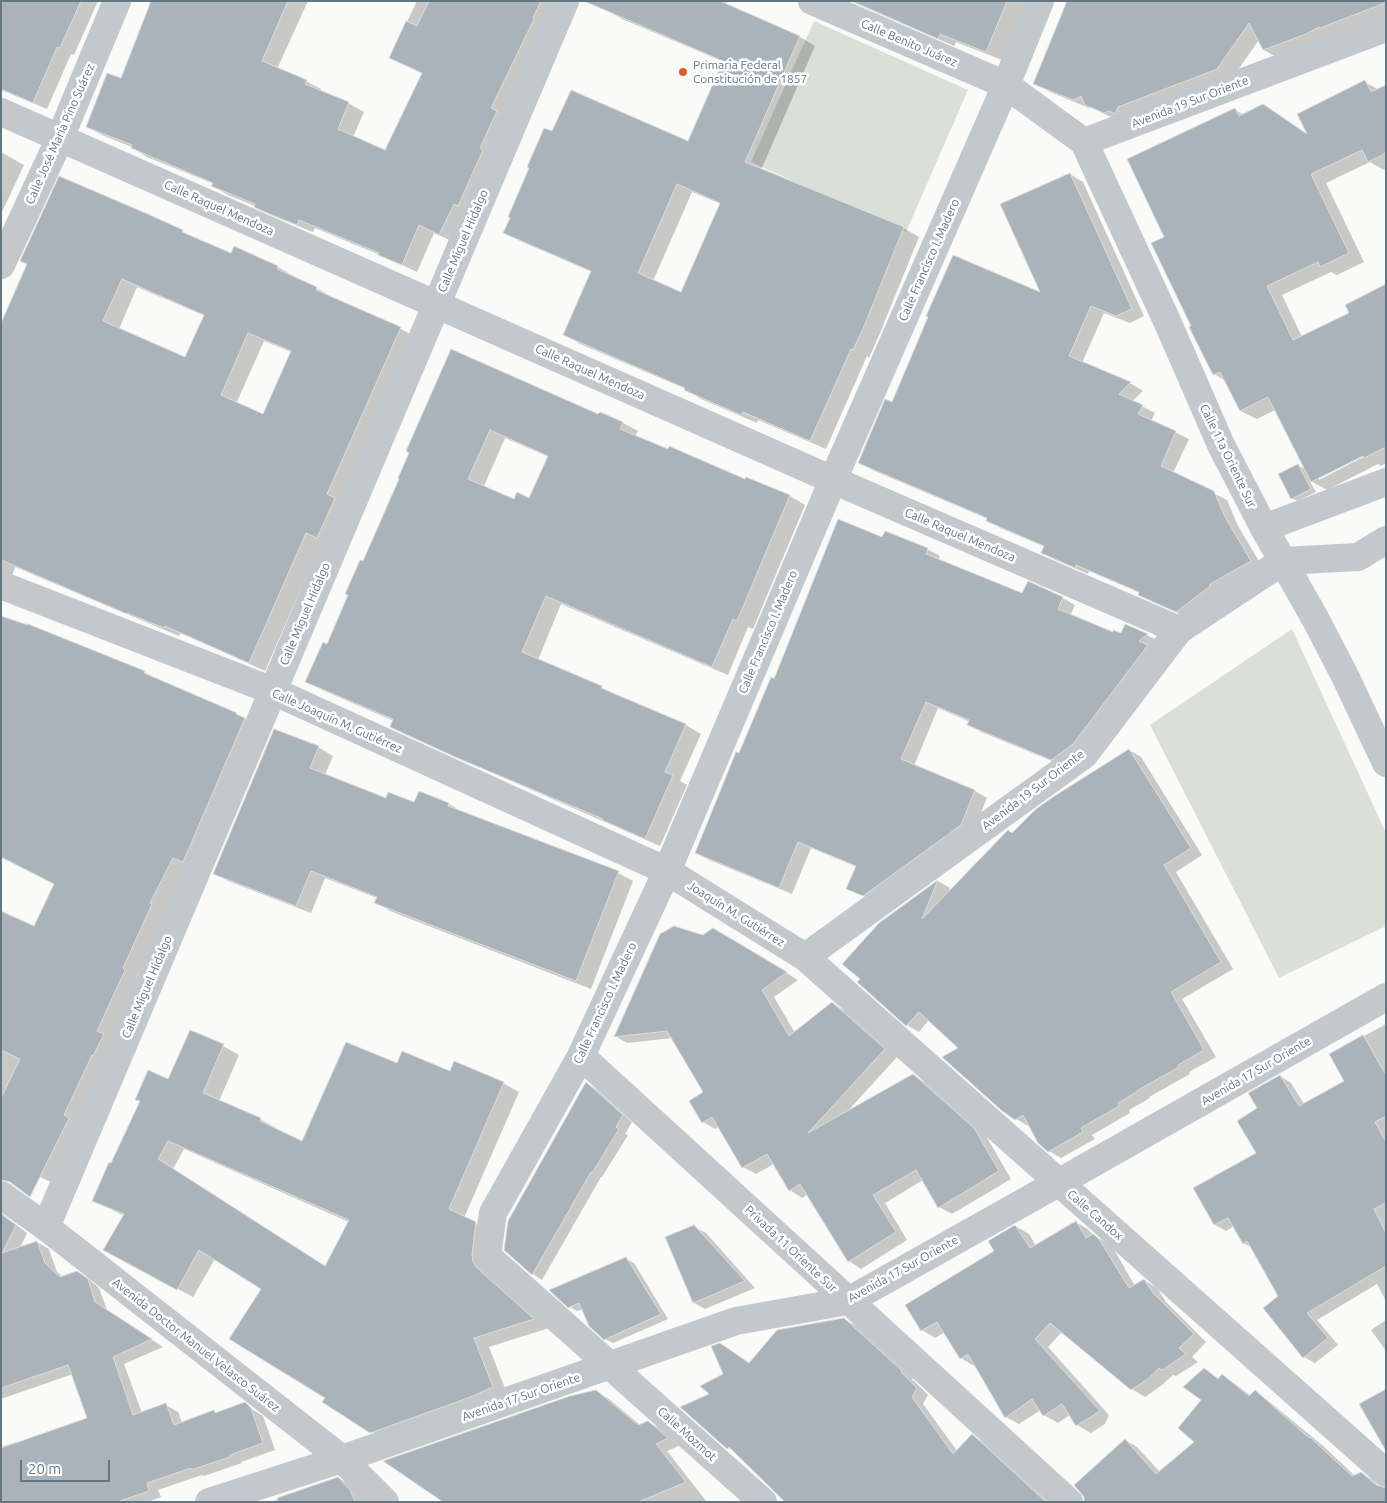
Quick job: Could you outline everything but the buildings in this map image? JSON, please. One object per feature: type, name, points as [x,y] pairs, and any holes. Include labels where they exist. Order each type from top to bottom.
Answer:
[{"type":"street","name":"Calle José María Pino Suárez","points":[[1,265],[60,138],[117,1]]},
{"type":"street","name":"Calle Miguel Hidalgo","points":[[46,1227],[565,1]]},
{"type":"street","name":"Calle Benito Juárez","points":[[812,1],[1006,85]]},
{"type":"street","name":"Calle Francisco I. Madero","points":[[487,1256],[493,1213],[581,1056],[667,871],[833,480],[1006,85],[1040,1]]},
{"type":"street","name":"Avenida 19 Sur Oriente","points":[[1084,142],[1386,28]]},
{"type":"street","points":[[1006,85],[1084,142]]},
{"type":"street","name":"Calle Raquel Mendoza","points":[[1,112],[833,480],[1179,630]]},
{"type":"street","name":"Calle 11a Oriente Sur","points":[[1084,142],[1167,321],[1221,445],[1345,676],[1386,763]]},
{"type":"street","points":[[1264,528],[1386,482]]},
{"type":"street","points":[[1283,561],[1358,557],[1386,540]]},
{"type":"street","name":"Avenida 19 Sur Oriente","points":[[804,956],[1084,755],[1179,630],[1283,561]]},
{"type":"street","name":"Calle Joaquín M. Gutiérrez","points":[[1,585],[273,691],[667,871]]},
{"type":"street","name":"Joaquín M. Gutiérrez","points":[[667,871],[804,956]]},
{"type":"street","name":"Calle Candox","points":[[804,956],[1386,1473]]},
{"type":"street","name":"Avenida 17 Sur Oriente","points":[[210,1502],[342,1459],[736,1322],[848,1301],[1386,997]]},
{"type":"street","name":"Privada 11 Oriente Sur","points":[[581,1056],[1069,1502]]},
{"type":"street","name":"Avenida Doctor Manuel Velasco Suárez","points":[[1,1195],[46,1227],[342,1459],[385,1502]]},
{"type":"street","name":"Calle Mozmot","points":[[487,1256],[764,1502]]},
{"type":"shaded area","points":[[814,21],[968,90],[906,232],[751,162]]},
{"type":"shaded area","points":[[1292,629],[1386,833],[1386,926],[1279,978],[1150,725]]},
{"type":"place","name":"Primaria Federal Constitución de 1857","points":[[683,72]]}]
